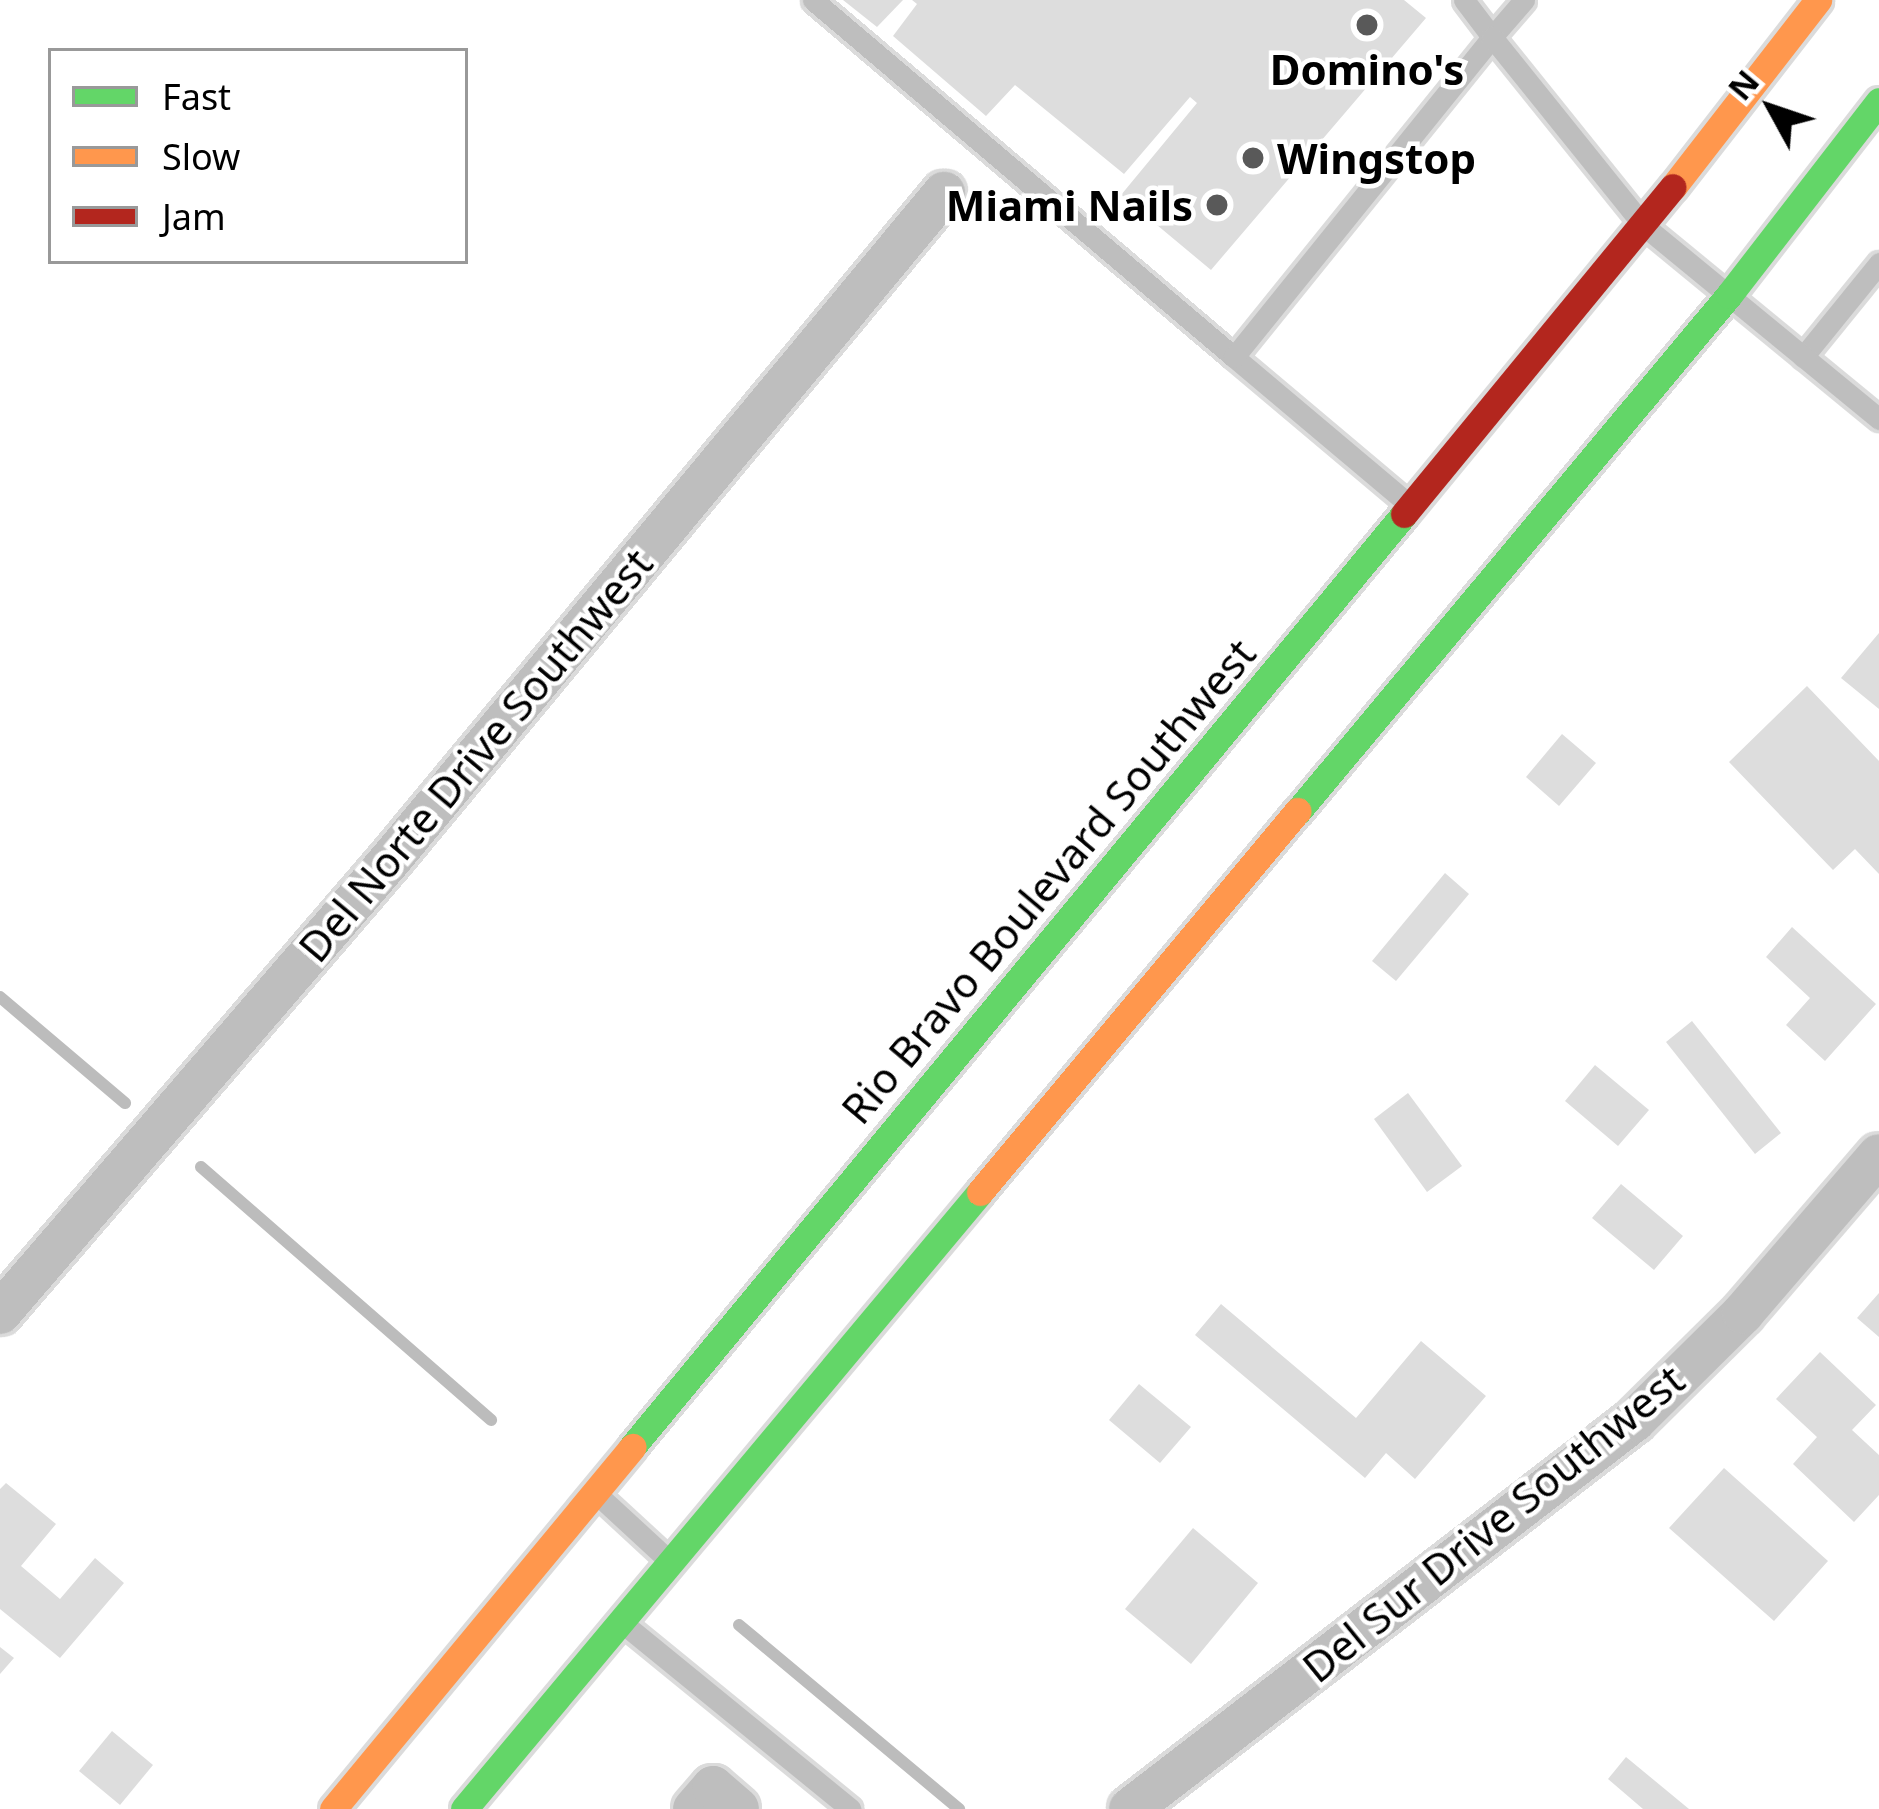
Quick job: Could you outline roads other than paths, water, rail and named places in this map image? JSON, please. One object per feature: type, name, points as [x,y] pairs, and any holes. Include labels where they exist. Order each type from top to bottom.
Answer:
[{"type":"main road","name":"Rio Bravo Boulevard Southwest","points":[[333,1809],[1643,225],[1818,0]]},
{"type":"main road","points":[[464,1809],[1729,295],[1879,100]]},
{"type":"street","name":"Del Norte Drive Southwest","points":[[0,1313],[391,859],[944,193]]},
{"type":"street","name":"Del Sur Drive Southwest","points":[[1130,1809],[1634,1421],[1743,1313],[1879,1155]]},
{"type":"street","points":[[694,1809],[713,1786],[738,1809]]},
{"type":"lane","points":[[813,0],[1411,507]]},
{"type":"lane","points":[[1464,0],[1643,225],[1879,419]]},
{"type":"lane","points":[[1234,357],[1524,0]]},
{"type":"lane","points":[[1803,357],[1879,263]]},
{"type":"lane","points":[[597,1494],[670,1562]]},
{"type":"lane","points":[[620,1621],[851,1809]]},
{"type":"waterway","points":[[0,997],[125,1103]]},
{"type":"waterway","points":[[201,1167],[491,1420]]},
{"type":"waterway","points":[[739,1625],[959,1809]]},
{"type":"place","name":"Domino's","points":[[1367,25]]},
{"type":"place","name":"Wingstop","points":[[1253,158]]},
{"type":"place","name":"Miami Nails","points":[[1217,205]]}]
